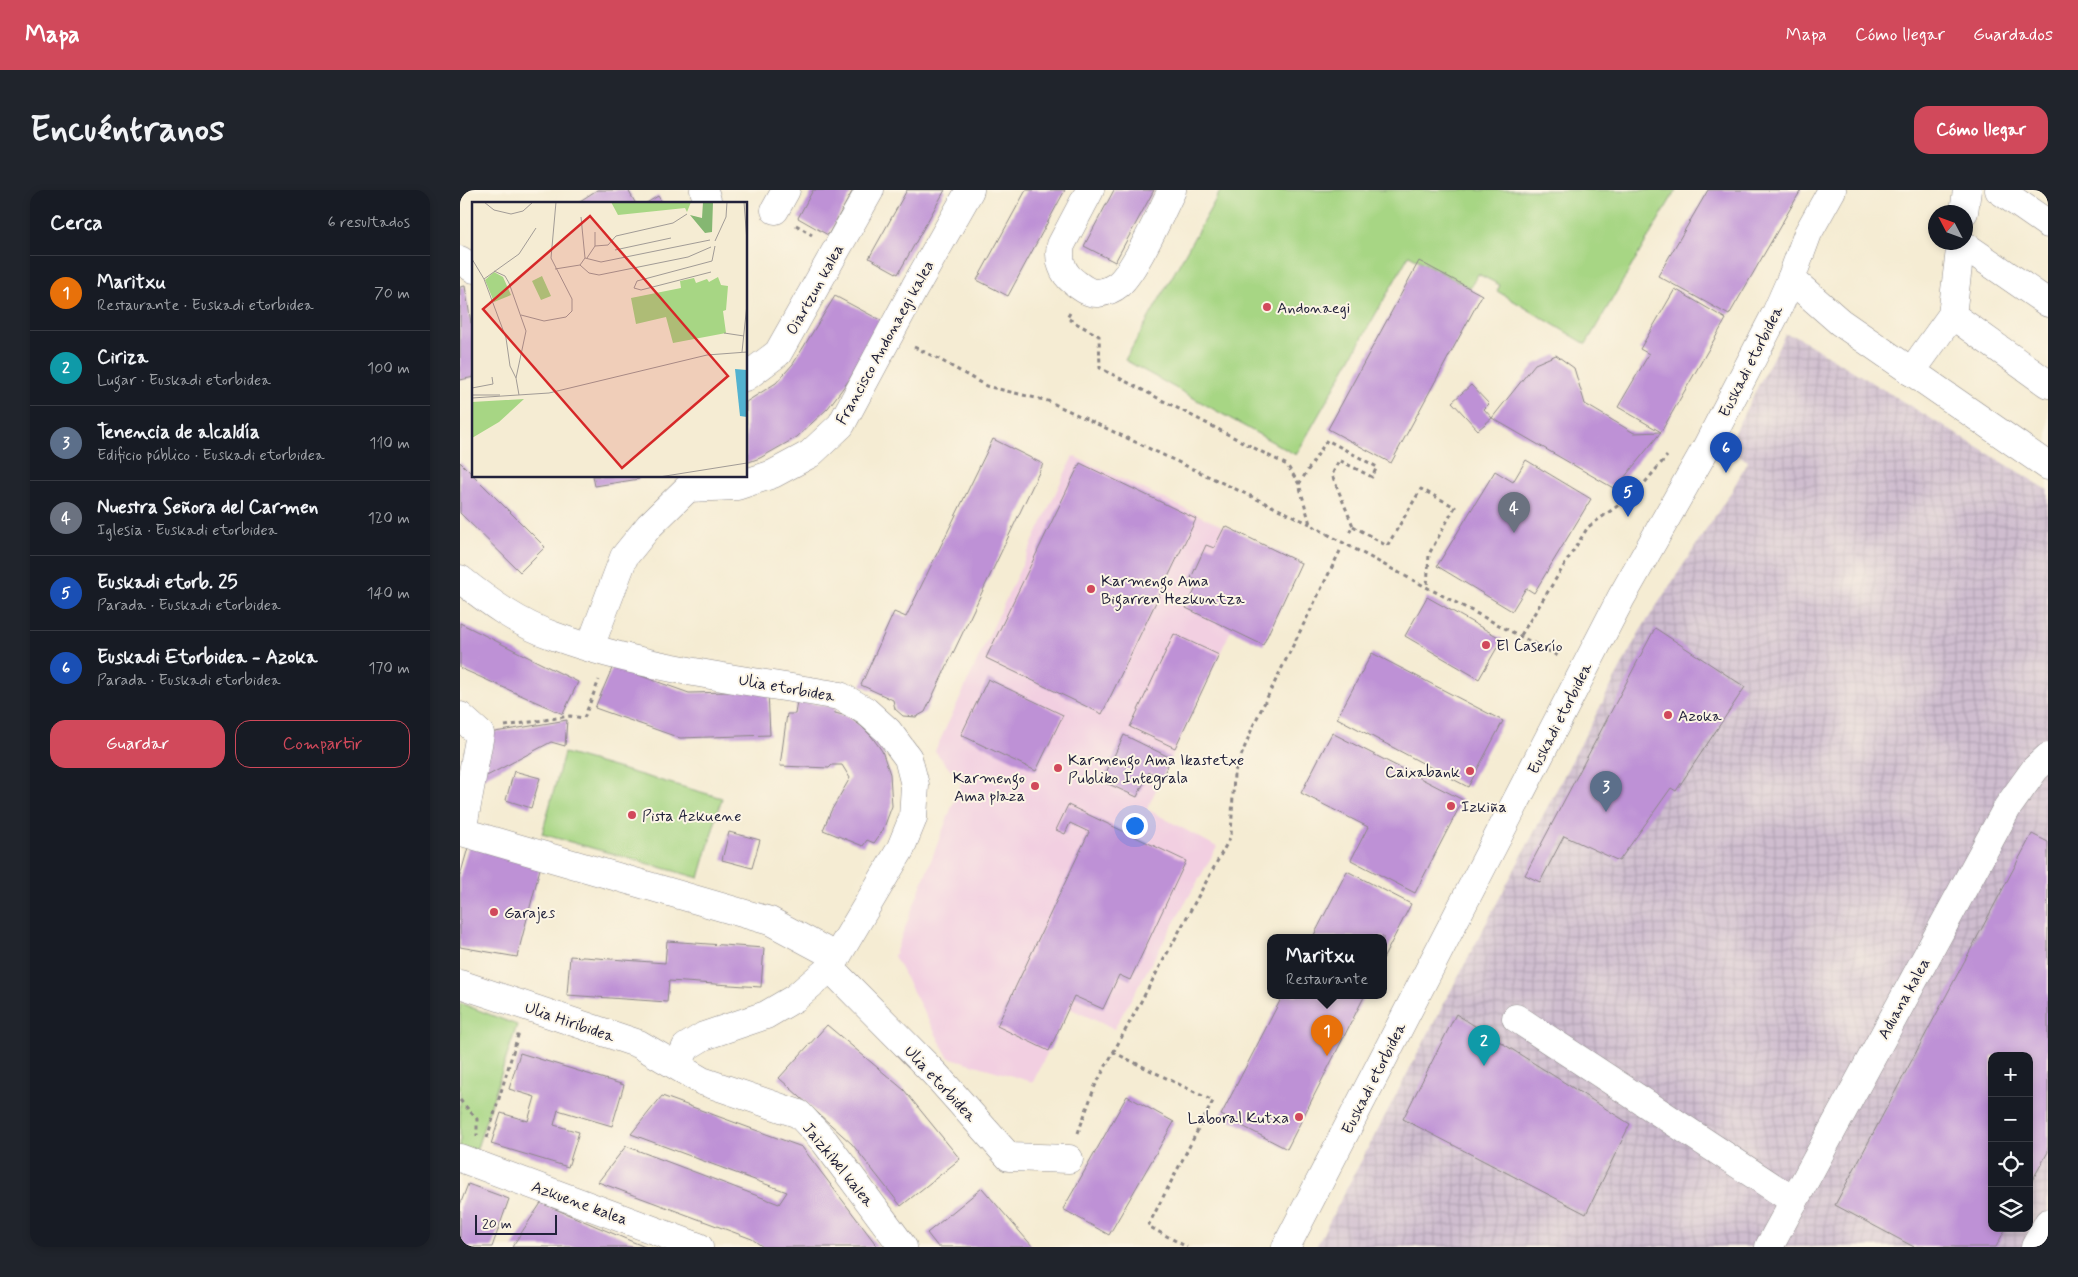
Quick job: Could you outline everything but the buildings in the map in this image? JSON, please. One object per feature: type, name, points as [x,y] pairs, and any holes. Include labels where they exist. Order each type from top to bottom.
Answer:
[{"type":"street","name":"Oiartzun kalea","points":[[748,376],[778,353],[870,190]]},
{"type":"street","name":"Francisco Andonaegi kalea","points":[[686,482],[737,486],[773,474],[810,454],[841,424],[970,190]]},
{"type":"street","points":[[1090,190],[1061,245],[1059,253],[1061,266],[1071,280],[1085,289],[1096,293],[1108,291],[1120,284],[1133,265],[1172,190]]},
{"type":"street","name":"Euskadi etorbidea","points":[[1286,1247],[1621,598],[1706,448],[1776,313],[1808,233],[1832,190]]},
{"type":"street","points":[[1965,205],[1967,190]]},
{"type":"street","points":[[1999,190],[2048,224]]},
{"type":"street","points":[[1911,372],[1952,315],[1960,250]]},
{"type":"street","points":[[1971,250],[2048,303]]},
{"type":"street","points":[[460,260],[472,269]]},
{"type":"street","points":[[1791,279],[1840,322],[2048,466]]},
{"type":"street","points":[[1952,315],[2048,384]]},
{"type":"street","points":[[590,647],[624,557],[686,482]]},
{"type":"street","name":"Ulia etorbidea","points":[[460,579],[506,613],[552,636],[652,663],[840,696],[866,711],[888,731],[908,758],[915,785],[913,818],[900,850],[833,963],[796,998],[766,1015],[704,1036],[686,1047],[678,1065]]},
{"type":"street","points":[[460,716],[480,734],[462,832],[770,921],[833,963]]},
{"type":"street","name":"Aduana kalea","points":[[1769,1247],[2007,808],[2035,769],[2048,757]]},
{"type":"street","name":"Ulia etorbidea","points":[[833,963],[1009,1157],[1069,1159]]},
{"type":"street","name":"Ulia Hiribidea","points":[[460,984],[640,1044],[678,1065]]},
{"type":"street","points":[[1516,1018],[1794,1201]]},
{"type":"street","name":"Jaizkibel kalea","points":[[678,1065],[702,1080],[799,1114],[825,1142],[903,1247]]},
{"type":"street","name":"Azkuene kalea","points":[[469,1161],[699,1247]]},
{"type":"street","points":[[2035,1247],[2048,1223]]},
{"type":"path","points":[[1085,289],[1067,318],[1099,336],[1100,368],[1286,465],[1299,484],[1310,524]]},
{"type":"path","points":[[937,358],[986,386],[1048,401],[1310,524],[1405,576],[1585,668]]},
{"type":"path","points":[[1299,484],[1327,440],[1377,467],[1372,477],[1339,460],[1332,474],[1353,526],[1387,546],[1421,489],[1455,507],[1429,554],[1427,587]]},
{"type":"path","points":[[1521,635],[1588,527],[1637,492],[1678,442],[1706,448]]},
{"type":"path","points":[[1348,535],[1353,526]]},
{"type":"path","points":[[1069,1159],[1095,1086],[1231,836],[1234,774],[1252,726],[1340,551]]},
{"type":"path","points":[[480,734],[487,729],[570,716]]},
{"type":"path","points":[[493,1121],[518,1035]]},
{"type":"path","points":[[1113,1052],[1213,1101],[1148,1226],[1187,1247]]},
{"type":"path","points":[[460,1100],[477,1120],[469,1161]]},
{"type":"shaded area","points":[[1785,334],[1798,337],[2048,490],[2048,1247],[1316,1247],[1640,631],[1731,492],[1748,461],[1726,448]]},
{"type":"shaded area","name":"Karmengo Ama Ikastetxe Publiko Integrala","points":[[1073,456],[1301,563],[1263,645],[1231,630],[1147,809],[1217,847],[1114,1029],[1069,1008],[1033,1082],[948,1057],[894,956],[961,783],[935,751]]},
{"type":"green space","name":"Andonaegi","points":[[1221,190],[1676,190],[1586,344],[1497,291],[1500,285],[1478,274],[1470,288],[1409,255],[1296,455],[1125,360]]},
{"type":"green space","points":[[564,753],[722,798],[699,878],[542,834]]},
{"type":"green space","points":[[460,1003],[517,1025],[474,1157],[460,1152]]},
{"type":"place","name":"Andonaegi","points":[[1267,307]]},
{"type":"place","name":"Euskadi Etorbidea - Azoka","points":[[1726,473]]},
{"type":"place","name":"Euskadi etorb. 25","points":[[1628,517]]},
{"type":"place","name":"Nuestra Señora del Carmen","points":[[1514,533]]},
{"type":"place","name":"Karmengo Ama Bigarren Hezkuntza","points":[[1091,589]]},
{"type":"place","name":"El Caserío","points":[[1486,645]]},
{"type":"place","name":"Azoka","points":[[1668,715]]},
{"type":"place","name":"Karmengo Ama Ikastetxe Publiko Integrala","points":[[1058,768]]},
{"type":"place","name":"Caixabank","points":[[1470,771]]},
{"type":"place","name":"Karmengo Ama plaza","points":[[1035,786]]},
{"type":"place","name":"Izkiña","points":[[1451,806]]},
{"type":"place","name":"Tenencia de alcaldía","points":[[1606,812]]},
{"type":"place","name":"Pista Azkuene","points":[[632,815]]},
{"type":"place","name":"Garajes","points":[[494,912]]},
{"type":"place","name":"Maritxu","points":[[1327,1056]]},
{"type":"place","name":"Ciriza","points":[[1484,1066]]},
{"type":"place","name":"Laboral Kutxa","points":[[1299,1117]]}]
